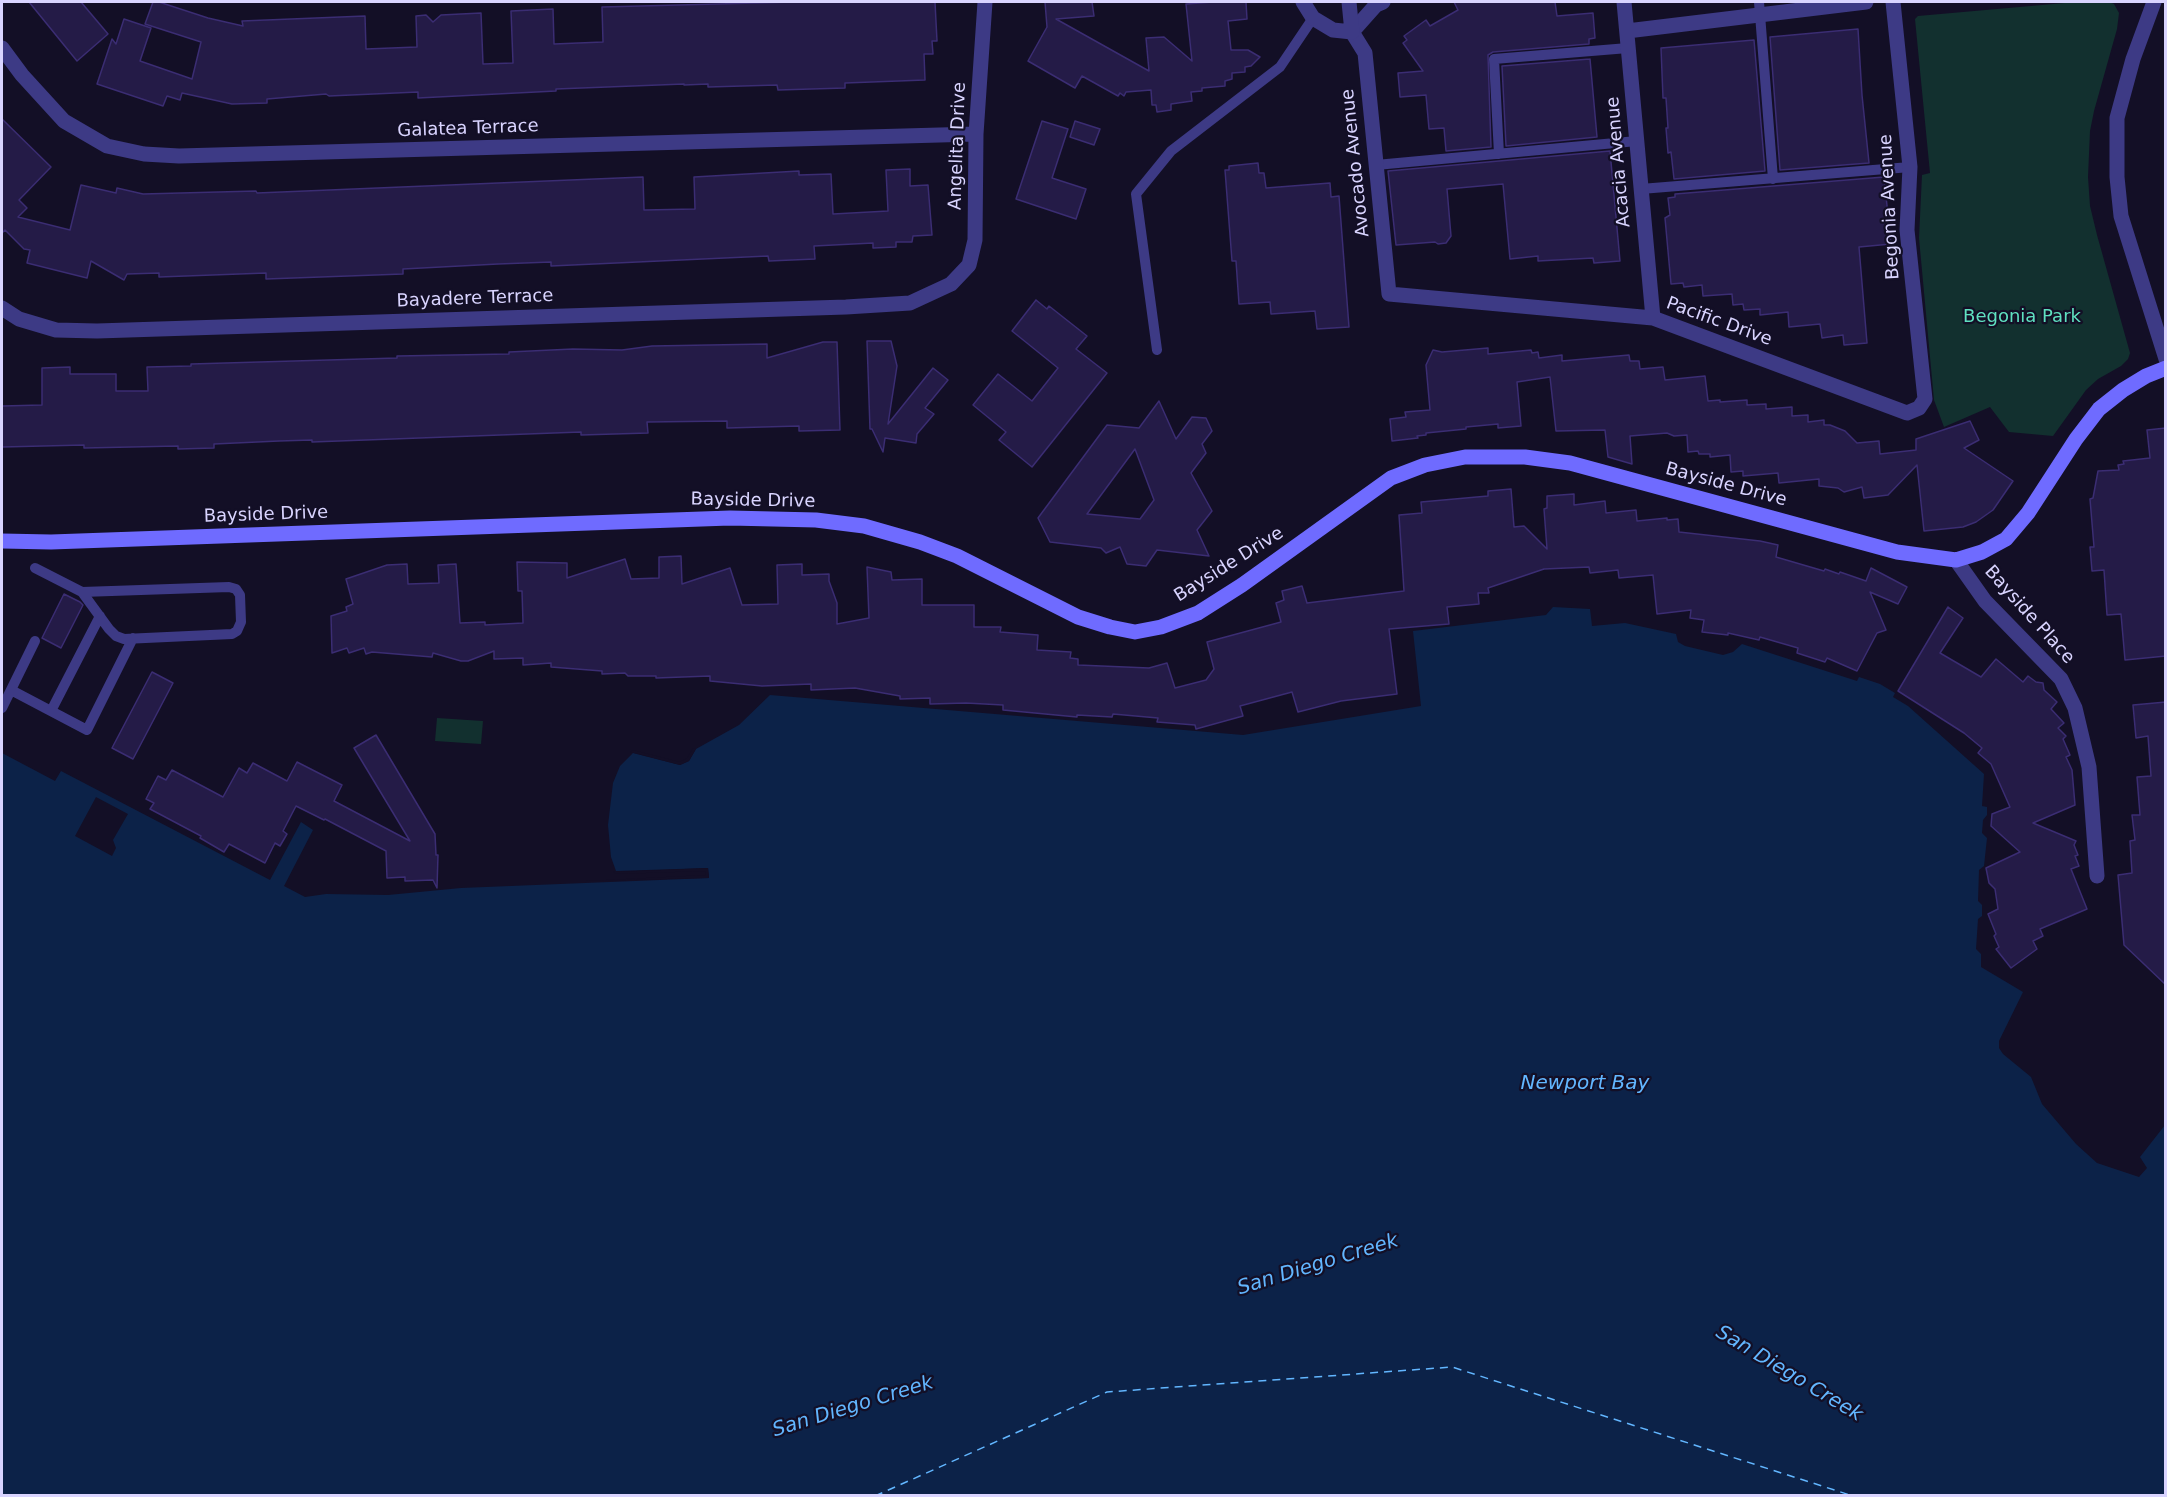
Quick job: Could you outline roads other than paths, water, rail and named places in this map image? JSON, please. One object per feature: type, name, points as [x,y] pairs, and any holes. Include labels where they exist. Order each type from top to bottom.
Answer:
[{"type":"main road","name":"Bayside Drive","points":[[2,541],[75,541],[718,518],[816,520],[864,526],[920,542],[957,556],[1078,617],[1135,632],[1161,627],[1198,612],[1242,585],[1391,478],[1425,465],[1465,457],[1525,457],[1570,463],[1897,552],[1956,560],[1982,552],[2006,539],[2028,513],[2076,439],[2099,409],[2123,390],[2146,376],[2166,368]]},
{"type":"street","name":"Angelita Drive","points":[[951,284],[969,265],[975,240],[976,134],[985,2]]},
{"type":"street","points":[[1303,2],[1313,18],[1333,30],[1352,32],[1376,5],[1383,2]]},
{"type":"street","name":"Avocado Avenue","points":[[1349,2],[1352,32],[1365,53],[1389,294]]},
{"type":"street","name":"Acacia Avenue","points":[[1624,2],[1653,318]]},
{"type":"street","points":[[1627,31],[1759,8],[1866,2]]},
{"type":"street","name":"Begonia Avenue","points":[[1893,2],[1910,167],[1907,230],[1925,399],[1919,408]]},
{"type":"street","points":[[2154,2],[2133,58],[2117,118],[2116,177],[2121,216],[2166,358]]},
{"type":"street","name":"Galatea Terrace","points":[[2,48],[22,75],[64,121],[106,146],[144,154],[179,156],[976,134]]},
{"type":"street","name":"Bayadere Terrace","points":[[2,308],[19,319],[56,330],[97,330],[846,307],[910,303],[951,284]]},
{"type":"street","name":"Pacific Drive","points":[[1389,294],[1653,318],[1907,413],[1919,408]]},
{"type":"street","name":"Bayside Place","points":[[1956,560],[1985,601],[2061,680],[2075,708],[2089,767],[2097,876]]},
{"type":"lane","points":[[1759,8],[1773,179]]},
{"type":"lane","points":[[1157,350],[1136,194],[1171,151],[1280,67],[1313,18]]},
{"type":"lane","points":[[1499,154],[1494,59],[1628,48]]},
{"type":"lane","points":[[1376,165],[1637,141]]},
{"type":"lane","points":[[1641,189],[1910,167]]},
{"type":"lane","points":[[35,568],[82,592],[116,636],[124,639],[232,634],[237,631],[241,622],[240,594],[236,589],[229,587],[82,592]]},
{"type":"lane","points":[[51,711],[100,616]]},
{"type":"lane","points":[[12,690],[87,730],[133,638]]},
{"type":"lane","points":[[2,708],[35,641]]},
{"type":"water","name":"Newport Bay","points":[[1553,607],[1590,609],[1592,626],[1625,623],[1676,634],[1678,642],[1685,646],[1723,655],[1733,652],[1742,644],[1857,681],[1859,677],[1880,684],[1895,693],[1893,697],[1908,706],[1984,774],[1982,806],[1987,807],[1987,815],[1983,820],[1982,833],[1987,838],[1984,866],[1979,870],[1978,901],[1982,905],[1982,916],[1978,919],[1976,949],[1981,954],[1981,967],[2023,992],[1999,1041],[1999,1048],[2031,1077],[2042,1104],[2076,1144],[2097,1163],[2139,1177],[2147,1168],[2140,1157],[2165,1125],[2165,1495],[2,1495],[2,753],[55,781],[61,771],[270,880],[301,822],[313,830],[284,886],[305,897],[326,894],[388,895],[461,888],[709,878],[708,868],[616,871],[611,857],[608,825],[613,783],[620,766],[633,753],[680,765],[689,761],[696,749],[739,725],[770,695],[1243,735],[1421,706],[1413,631],[1546,615]]},
{"type":"park label","name":"Begonia Park","points":[[2022,317]]},
{"type":"water label","name":"San Diego Creek","points":[[1318,1265]]},
{"type":"water label","name":"San Diego Creek","points":[[1789,1374]]},
{"type":"water label","name":"San Diego Creek","points":[[853,1407]]}]
